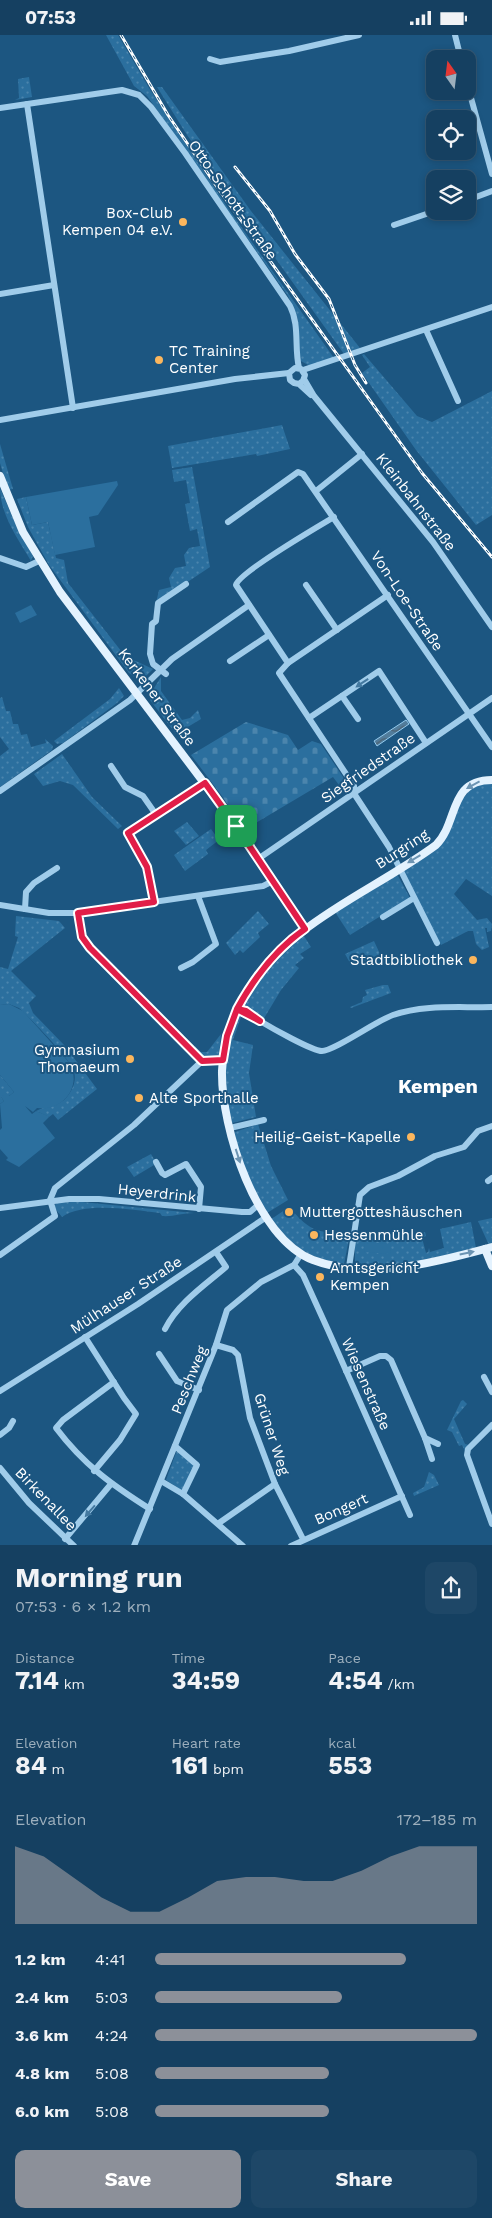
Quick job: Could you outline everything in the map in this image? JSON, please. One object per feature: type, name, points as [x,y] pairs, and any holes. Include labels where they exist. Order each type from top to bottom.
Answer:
[{"type":"main road","name":"Kerkener Straße","points":[[0,476],[23,532],[39,561],[60,592],[205,783],[305,929]]},
{"type":"main road","name":"Burgring","points":[[489,1248],[394,1267],[349,1267],[326,1264],[301,1254],[285,1243],[265,1218],[241,1165],[230,1128],[223,1087],[223,1060],[227,1036],[237,1009],[264,967],[305,929],[440,841],[448,829],[458,799],[465,789],[480,781],[492,780]]},
{"type":"main road","points":[[489,1248],[492,1266]]},
{"type":"street","points":[[210,59],[220,62],[359,35]]},
{"type":"street","points":[[455,35],[459,50]]},
{"type":"street","name":"Otto-Schott-Straße","points":[[27,104],[114,91],[128,91],[138,95],[150,107],[285,297],[296,319],[296,337],[293,354],[298,375]]},
{"type":"street","points":[[472,100],[492,174]]},
{"type":"street","points":[[0,108],[27,104],[73,408]]},
{"type":"street","points":[[476,197],[492,191]]},
{"type":"street","points":[[394,225],[426,214]]},
{"type":"street","points":[[0,294],[54,285]]},
{"type":"street","points":[[0,420],[235,379],[298,375],[331,361],[492,307]]},
{"type":"street","points":[[426,329],[458,401]]},
{"type":"street","name":"Kleinbahnstraße","points":[[298,375],[433,542],[492,627]]},
{"type":"street","points":[[316,491],[362,454]]},
{"type":"street","name":"Von-Loe-Straße","points":[[228,521],[298,472],[303,474],[492,747]]},
{"type":"street","points":[[288,663],[236,583],[272,556],[334,517]]},
{"type":"street","points":[[0,558],[26,567],[39,561]]},
{"type":"street","points":[[163,672],[154,664],[150,654],[152,624],[156,621],[158,603],[186,584]]},
{"type":"street","points":[[306,585],[337,630]]},
{"type":"street","points":[[388,595],[288,663],[279,673],[354,786],[354,792],[400,867],[437,943]]},
{"type":"street","points":[[0,791],[138,694],[163,672],[180,652],[249,605]]},
{"type":"street","points":[[230,661],[269,635]]},
{"type":"street","points":[[308,718],[379,671],[426,743]]},
{"type":"street","points":[[342,696],[358,719]]},
{"type":"street","name":"Siegfriedstraße","points":[[258,859],[492,697]]},
{"type":"street","points":[[111,767],[125,787],[143,796],[156,816]]},
{"type":"street","points":[[154,902],[147,867],[128,833],[205,783]]},
{"type":"street","points":[[25,909],[26,892],[34,883],[57,868]]},
{"type":"street","points":[[0,905],[48,913],[78,913],[263,886],[273,881]]},
{"type":"street","points":[[182,968],[216,944],[198,896]]},
{"type":"street","points":[[383,917],[414,898]]},
{"type":"street","points":[[78,913],[82,937],[90,948],[202,1061]]},
{"type":"street","points":[[237,1009],[312,1048],[322,1051],[334,1047],[383,1019],[416,1010],[492,1007]]},
{"type":"street","points":[[0,1255],[55,1216],[50,1200],[55,1188],[134,1125],[202,1061],[223,1060]]},
{"type":"street","points":[[230,1128],[264,1120]]},
{"type":"street","points":[[349,1267],[360,1195],[369,1187],[467,1145],[478,1131],[492,1126]]},
{"type":"street","points":[[156,1161],[165,1175],[186,1164],[201,1187],[199,1209]]},
{"type":"street","name":"Heyerdrink","points":[[0,1208],[50,1200],[99,1199],[250,1212],[258,1205]]},
{"type":"street","name":"Mülhauser Straße","points":[[0,1391],[265,1218]]},
{"type":"street","points":[[165,1329],[169,1320],[226,1267],[216,1251]]},
{"type":"street","points":[[294,1265],[301,1254]]},
{"type":"street","name":"Peschweg","points":[[134,1545],[216,1345],[225,1313],[229,1307],[261,1282],[294,1265]]},
{"type":"street","name":"Wiesenstraße","points":[[294,1265],[302,1275],[410,1515]]},
{"type":"street","points":[[84,1337],[136,1414],[120,1440],[94,1471]]},
{"type":"street","name":"Grüner Weg","points":[[216,1345],[233,1350],[238,1355],[250,1418],[275,1484],[303,1539]]},
{"type":"street","points":[[159,1354],[177,1381],[198,1390]]},
{"type":"street","points":[[346,1371],[380,1356],[388,1357],[425,1438],[432,1459]]},
{"type":"street","points":[[488,1381],[492,1392]]},
{"type":"street","points":[[114,1382],[63,1420],[56,1429],[94,1471],[150,1509]]},
{"type":"street","points":[[0,1435],[9,1428],[13,1421]]},
{"type":"street","points":[[492,1425],[468,1449],[467,1455],[492,1524]]},
{"type":"street","points":[[425,1438],[438,1444]]},
{"type":"street","points":[[175,1446],[197,1465],[183,1495]]},
{"type":"street","name":"Birkenallee","points":[[0,1468],[29,1503],[65,1539],[74,1545]]},
{"type":"street","points":[[161,1481],[183,1495],[243,1545]]},
{"type":"street","points":[[65,1539],[111,1484]]},
{"type":"street","points":[[218,1523],[275,1484]]},
{"type":"street","name":"Bongert","points":[[291,1545],[402,1496]]},
{"type":"green space","points":[[106,35],[118,35],[149,88],[230,211],[334,358],[310,366],[299,360],[298,319],[288,296],[147,96],[134,86]]},
{"type":"green space","points":[[29,77],[32,97],[15,100],[19,98],[18,79]]},
{"type":"green space","points":[[157,87],[162,87],[251,211],[360,348],[344,354],[187,135]]},
{"type":"green space","points":[[364,354],[417,416],[432,422],[492,391],[492,515],[476,525],[416,450],[362,373],[370,367],[362,355]]},
{"type":"green space","points":[[282,425],[290,449],[257,456],[256,454],[172,468],[168,446]]},
{"type":"green space","points":[[0,444],[13,489],[8,490],[0,463]]},
{"type":"green space","points":[[192,467],[210,567],[156,603],[159,590],[171,587],[169,578],[175,568],[186,566],[184,555],[189,548],[200,546],[197,529],[190,531],[185,504],[190,503],[186,480],[174,482],[172,470]]},
{"type":"green space","points":[[117,481],[118,485],[98,515],[89,517],[95,547],[55,555],[48,522],[32,525],[26,497]]},
{"type":"green space","points":[[0,488],[33,556],[31,561],[6,517]]},
{"type":"green space","points":[[26,497],[32,525],[48,522],[56,558],[64,560],[68,583],[125,656],[153,669],[146,676],[137,679],[129,673],[49,565],[28,527],[17,499]]},
{"type":"green space","points":[[31,605],[37,615],[20,623],[15,613]]},
{"type":"green space","points":[[161,677],[161,691],[182,720],[190,718],[198,710],[201,719],[176,734],[150,700],[151,693]]},
{"type":"green space","points":[[119,688],[124,696],[117,703],[63,743],[57,744],[54,741],[110,699]]},
{"type":"green space","points":[[2,697],[6,711],[10,711],[13,724],[18,724],[21,735],[27,734],[31,747],[46,743],[45,739],[53,746],[52,750],[0,787],[0,756],[9,749],[0,737],[0,698]]},
{"type":"green space","points":[[246,722],[288,735],[298,750],[312,741],[321,744],[351,789],[345,793],[333,777],[244,830],[222,796],[191,755]]},
{"type":"green space","points":[[62,754],[92,797],[122,826],[118,829],[73,785],[60,781],[43,786],[34,774]]},
{"type":"green space","points":[[492,782],[492,896],[466,879],[454,894],[477,920],[487,918],[492,924],[491,931],[487,932],[487,928],[485,928],[489,947],[482,950],[476,944],[473,931],[468,931],[441,945],[403,873],[404,867],[435,849],[459,803],[473,787]]},
{"type":"green space","points":[[187,822],[199,836],[186,845],[174,831]]},
{"type":"green space","points":[[211,829],[219,840],[206,850],[208,854],[185,871],[174,855]]},
{"type":"green space","points":[[397,874],[410,898],[350,935],[335,912]]},
{"type":"green space","points":[[258,911],[269,924],[258,933],[260,937],[243,953],[240,950],[235,955],[226,943]]},
{"type":"green space","points":[[16,916],[59,921],[65,928],[11,971],[36,996],[29,1003],[33,1013],[65,1046],[97,1089],[58,1120],[53,1114],[49,1117],[36,1111],[57,1104],[67,1097],[72,1090],[74,1082],[73,1069],[57,1047],[19,1008],[9,1004],[0,1005],[0,967],[8,969],[18,937],[15,936]]},
{"type":"green space","points":[[302,933],[311,947],[300,954],[304,958],[295,965],[299,968],[281,990],[263,1020],[243,1004],[266,969]]},
{"type":"green space","points":[[374,941],[380,954],[355,966],[353,962],[350,963],[345,954]]},
{"type":"green space","points":[[388,985],[391,993],[350,1007],[362,1002],[363,997],[367,995],[365,990]]},
{"type":"green space","points":[[9,1004],[23,1011],[67,1060],[74,1078],[69,1094],[56,1105],[47,1108],[37,1108],[33,1112],[25,1106],[32,1114],[36,1111],[49,1117],[43,1123],[55,1138],[19,1167],[6,1160],[8,1158],[0,1149],[0,1130],[2,1128],[0,1104],[4,1101],[1,1097],[7,1093],[9,1096],[14,1092],[0,1075],[0,1005]]},
{"type":"green space","points":[[238,1015],[241,1017],[233,1040],[253,1045],[249,1073],[256,1117],[232,1123],[226,1092],[225,1069],[228,1048]]},
{"type":"green space","points":[[221,1034],[219,1055],[205,1058],[195,1049],[195,1046],[201,1052],[207,1052]]},
{"type":"green space","points":[[0,1075],[14,1092],[9,1096],[1,1097],[4,1101],[0,1104]]},
{"type":"green space","points":[[258,1124],[271,1166],[288,1200],[267,1213],[252,1185],[234,1134]]},
{"type":"green space","points":[[151,1154],[155,1161],[153,1162],[154,1165],[134,1177],[127,1167]]},
{"type":"green space","points":[[60,1201],[194,1213],[162,1216],[160,1213],[137,1210],[96,1208],[83,1209],[62,1217],[54,1207]]},
{"type":"green space","points":[[289,1207],[310,1227],[322,1231],[350,1234],[344,1264],[319,1258],[302,1250],[270,1220]]},
{"type":"green space","points":[[492,1218],[492,1244],[489,1245],[478,1221]]},
{"type":"green space","points":[[471,1222],[476,1248],[402,1263],[357,1265],[355,1263],[355,1235],[382,1237],[425,1232],[426,1236],[422,1238],[426,1253],[429,1248],[430,1252],[444,1248],[440,1229]]},
{"type":"green space","points":[[365,1242],[391,1244],[390,1254],[364,1252]]},
{"type":"green space","points":[[463,1400],[467,1404],[454,1419],[465,1444],[469,1445],[465,1451],[462,1445],[459,1446],[452,1432],[447,1430]]},
{"type":"green space","points":[[177,1450],[195,1466],[183,1491],[166,1480]]},
{"type":"green space","points":[[429,1472],[434,1475],[439,1485],[414,1496],[413,1493],[424,1487]]},
{"type":"water","points":[[406,720],[409,724],[377,746],[374,741]]},
{"type":"railway","points":[[121,35],[168,115],[215,184],[422,473],[492,557]]},
{"type":"railway","points":[[235,167],[270,211],[295,254],[329,299],[355,365],[366,383]]},
{"type":"place","name":"Box-Club Kempen 04 e.V.","points":[[183,222]]},
{"type":"place","name":"TC Training Center","points":[[159,360]]},
{"type":"place","name":"Stadtbibliothek","points":[[473,960]]},
{"type":"place","name":"Gymnasium Thomaeum","points":[[130,1059]]},
{"type":"place","name":"Alte Sporthalle","points":[[139,1098]]},
{"type":"place","name":"Heilig-Geist-Kapelle","points":[[411,1137]]},
{"type":"place","name":"Muttergotteshäuschen","points":[[289,1212]]},
{"type":"place","name":"Hessenmühle","points":[[314,1235]]},
{"type":"place","name":"Amtsgericht Kempen","points":[[320,1277]]},
{"type":"district","name":"Kempen","points":[[438,1086]]},
{"type":"route","points":[[236,826],[205,783],[128,833],[147,867],[154,902],[78,913],[82,937],[90,948],[202,1061],[223,1060],[229,1028],[237,1009],[246,1011],[260,1021],[237,1009],[264,967],[298,933],[305,929],[236,826]]}]
